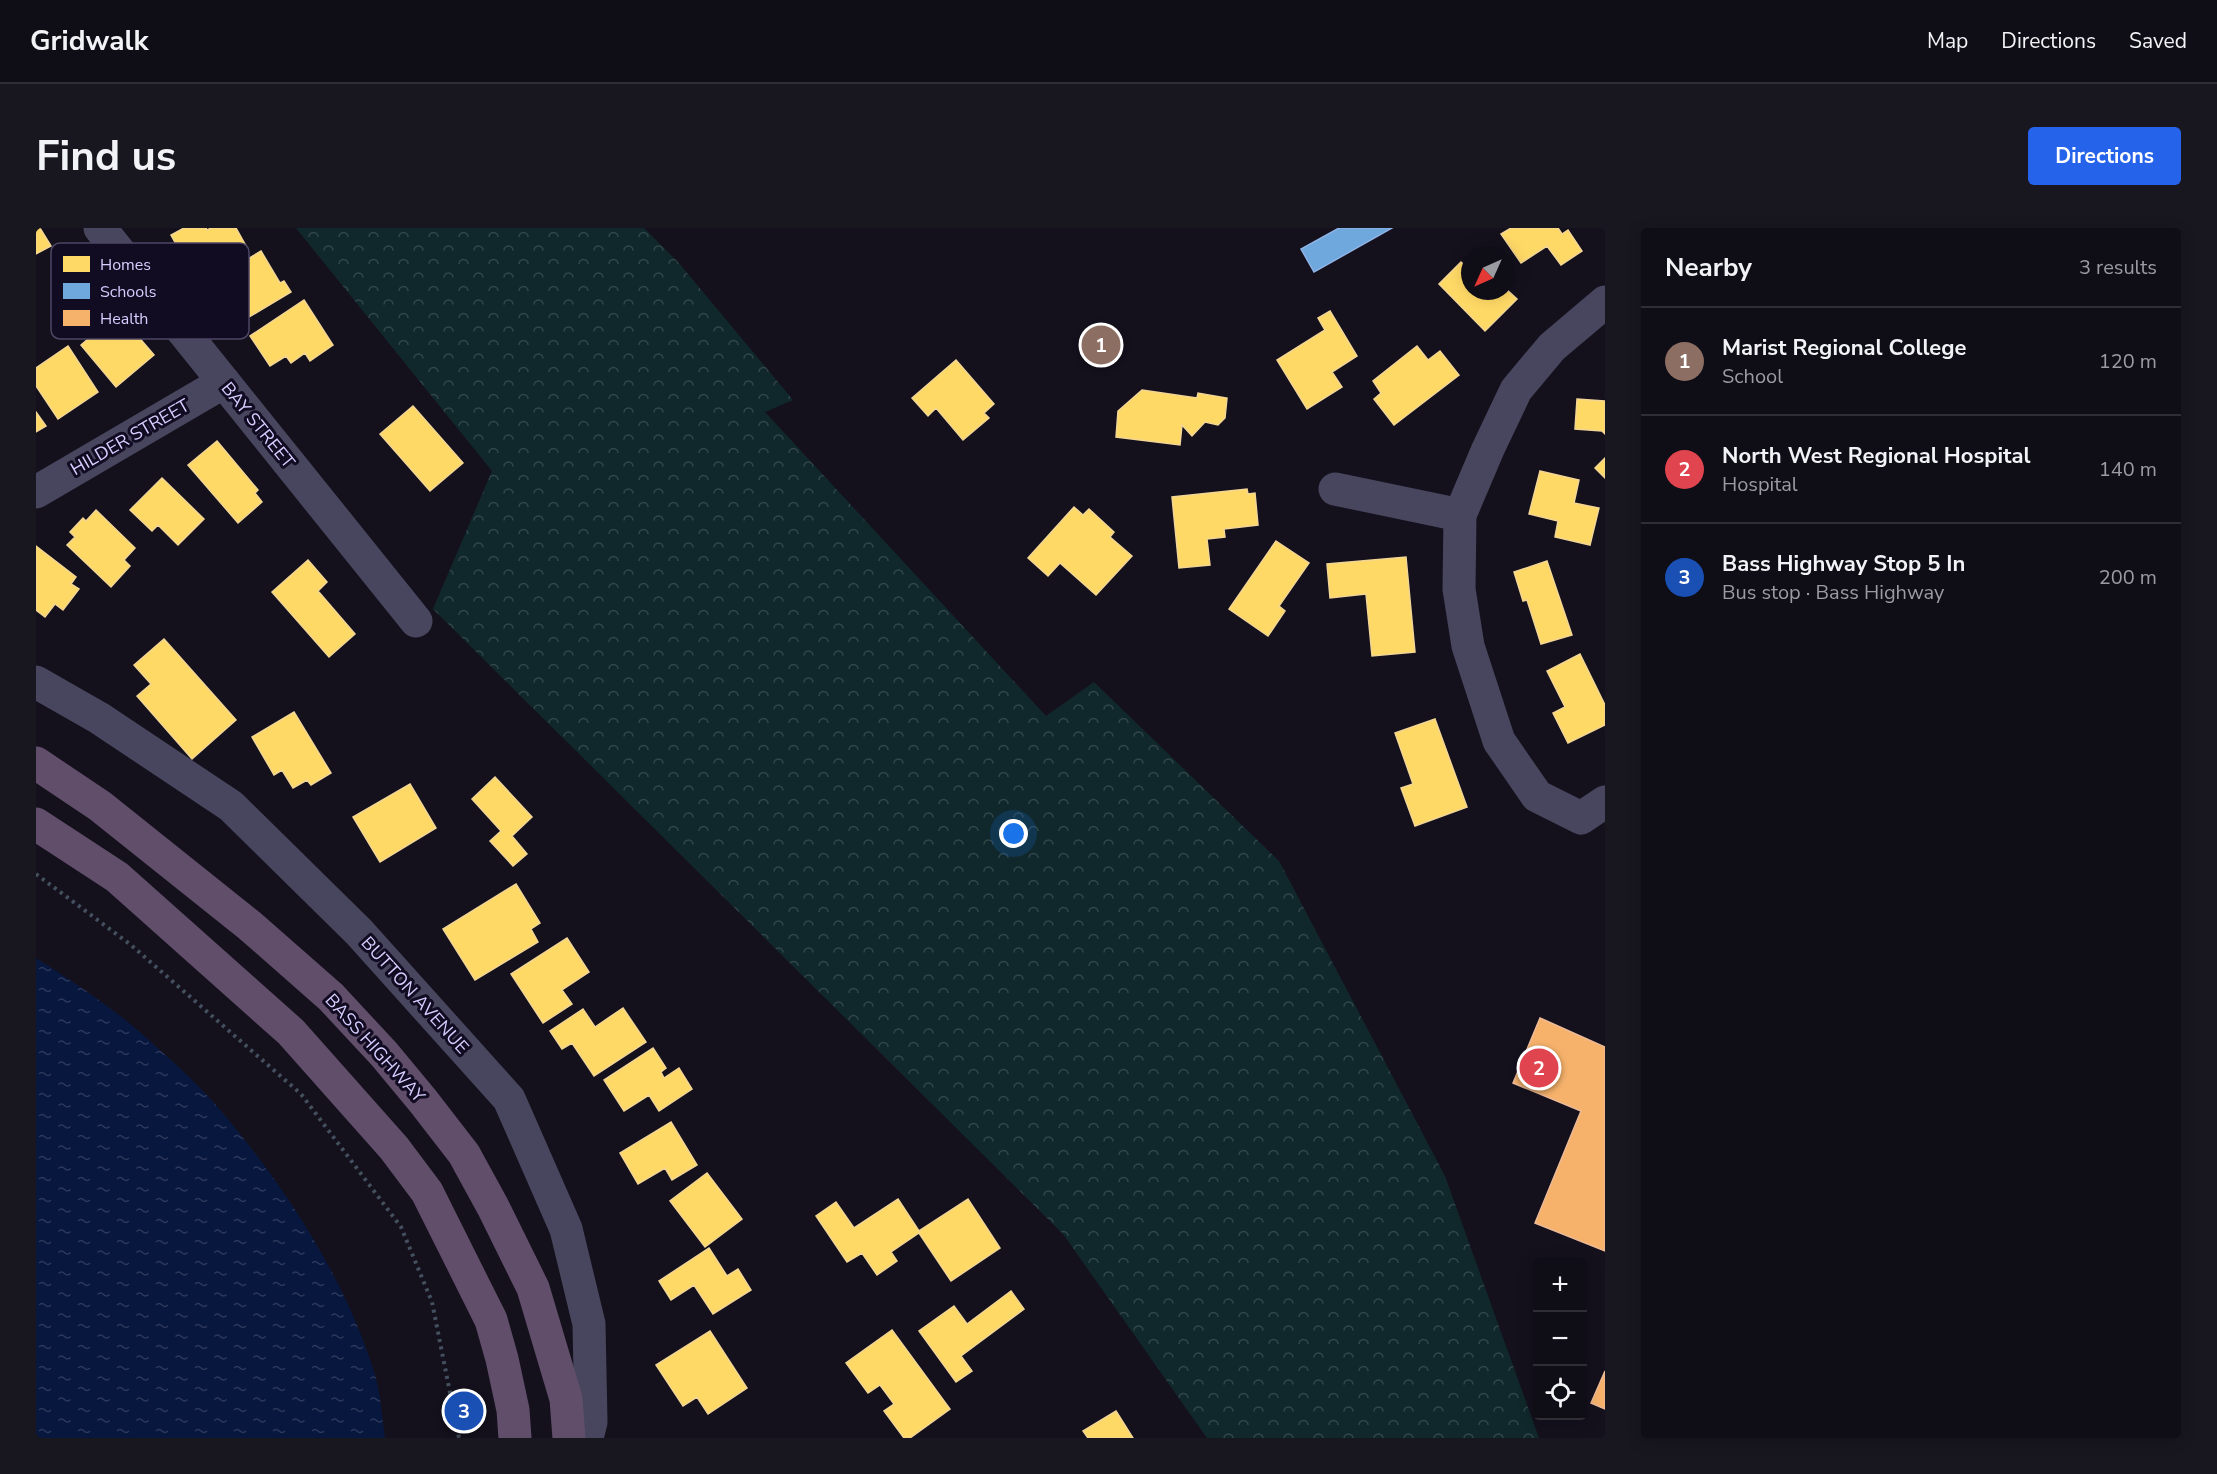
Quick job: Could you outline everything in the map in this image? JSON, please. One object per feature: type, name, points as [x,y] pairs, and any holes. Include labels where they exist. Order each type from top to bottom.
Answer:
[{"type":"highway","name":"BASS HIGHWAY","points":[[36,763],[100,807],[258,932],[331,997],[384,1054],[423,1101],[464,1154],[533,1288],[566,1399],[569,1438]]},
{"type":"highway","points":[[36,824],[117,877],[291,1032],[394,1148],[427,1192],[491,1320],[513,1410],[515,1438]]},
{"type":"street","name":"BAY STREET","points":[[100,228],[112,243]]},
{"type":"street","points":[[1593,810],[1537,796],[1499,741],[1468,646],[1459,589],[1460,515],[1516,390],[1552,347],[1605,302]]},
{"type":"street","name":"BAY STREET","points":[[189,339],[416,621]]},
{"type":"street","name":"HILDER STREET","points":[[36,492],[224,382]]},
{"type":"street","points":[[1335,489],[1460,515]]},
{"type":"street","name":"BUTTON AVENUE","points":[[36,682],[99,718],[231,806],[359,932],[509,1099],[566,1229],[589,1324],[591,1422],[587,1438]]},
{"type":"path","points":[[36,874],[131,945],[301,1094],[401,1227],[432,1302],[459,1438]]},
{"type":"green space","points":[[296,228],[644,228],[678,262],[793,400],[765,412],[1046,716],[1094,682],[1279,861],[1445,1176],[1539,1438],[1207,1438],[1063,1234],[433,609],[492,471]]},
{"type":"water","points":[[36,958],[109,1007],[137,1029],[215,1104],[264,1165],[309,1232],[347,1302],[375,1375],[385,1438],[36,1438]]},
{"type":"building: Homes","points":[[36,228],[40,228],[51,246],[36,254]]},
{"type":"building: Homes","points":[[184,228],[206,228],[207,230],[236,228],[244,243],[175,243],[171,235]]},
{"type":"building: Homes","points":[[1511,228],[1558,228],[1562,234],[1568,230],[1582,251],[1561,265],[1547,246],[1521,263],[1515,254],[1515,246],[1509,246],[1501,234]]},
{"type":"building: Homes","points":[[261,251],[280,283],[284,281],[291,292],[249,317],[249,258]]},
{"type":"building: Homes","points":[[1461,262],[1461,300],[1515,300],[1515,297],[1517,299],[1485,331],[1439,284]]},
{"type":"building: Homes","points":[[304,300],[333,345],[310,361],[305,353],[291,363],[286,356],[270,366],[250,336]]},
{"type":"building: Homes","points":[[1330,311],[1357,356],[1332,372],[1342,387],[1307,409],[1277,360],[1325,330],[1318,318]]},
{"type":"building: Homes","points":[[88,339],[140,339],[154,355],[116,387],[81,345]]},
{"type":"building: Homes","points":[[68,346],[98,392],[58,419],[36,386],[36,368]]},
{"type":"building: Homes","points":[[1417,346],[1428,360],[1440,351],[1459,375],[1394,425],[1374,399],[1381,393],[1373,381]]},
{"type":"building: Homes","points":[[956,360],[994,404],[984,413],[989,418],[963,440],[936,408],[928,416],[912,398]]},
{"type":"building: Homes","points":[[1142,390],[1197,398],[1198,393],[1227,398],[1225,418],[1218,425],[1205,422],[1192,436],[1182,425],[1180,445],[1116,437],[1118,411]]},
{"type":"building: Homes","points":[[1577,399],[1605,401],[1605,434],[1602,431],[1575,429]]},
{"type":"building: Homes","points":[[413,406],[463,463],[430,491],[380,434]]},
{"type":"building: Homes","points":[[36,412],[46,426],[36,432]]},
{"type":"building: Homes","points":[[217,441],[258,490],[255,493],[262,502],[238,523],[188,465]]},
{"type":"building: Homes","points":[[1605,458],[1605,478],[1595,468]]},
{"type":"building: Homes","points":[[1540,471],[1579,480],[1574,503],[1599,508],[1590,545],[1555,537],[1558,521],[1529,514]]},
{"type":"building: Homes","points":[[162,478],[204,519],[178,545],[158,525],[152,531],[130,510]]},
{"type":"building: Homes","points":[[1247,489],[1248,494],[1255,493],[1258,525],[1224,529],[1225,537],[1207,539],[1210,565],[1179,568],[1172,497]]},
{"type":"building: Homes","points":[[1074,507],[1083,515],[1089,509],[1114,532],[1110,537],[1132,556],[1096,595],[1060,563],[1048,576],[1028,558]]},
{"type":"building: Homes","points":[[96,510],[135,548],[124,560],[130,566],[111,587],[67,545],[75,537],[70,532],[83,518],[86,521]]},
{"type":"building: Homes","points":[[1276,541],[1309,563],[1279,606],[1285,611],[1268,636],[1229,609]]},
{"type":"building: Homes","points":[[36,546],[76,577],[71,584],[79,589],[63,610],[55,604],[45,617],[36,610]]},
{"type":"building: Homes","points":[[1406,557],[1415,652],[1372,656],[1366,594],[1330,598],[1327,564]]},
{"type":"building: Homes","points":[[308,560],[327,582],[318,591],[355,634],[329,657],[272,592]]},
{"type":"building: Homes","points":[[1547,561],[1572,635],[1541,644],[1527,600],[1523,601],[1514,572]]},
{"type":"building: Homes","points":[[164,639],[236,720],[192,759],[137,696],[151,684],[134,665]]},
{"type":"building: Homes","points":[[1580,654],[1605,705],[1605,725],[1568,743],[1553,713],[1565,707],[1547,671]]},
{"type":"building: Homes","points":[[294,712],[331,773],[311,785],[307,780],[293,788],[282,770],[274,775],[252,737]]},
{"type":"building: Homes","points":[[1435,719],[1467,807],[1415,826],[1401,788],[1413,784],[1395,733]]},
{"type":"building: Homes","points":[[495,777],[532,817],[512,836],[527,854],[513,866],[490,841],[501,831],[472,799]]},
{"type":"building: Homes","points":[[410,784],[436,828],[380,862],[353,817]]},
{"type":"building: Homes","points":[[516,884],[540,923],[531,929],[538,942],[475,980],[443,929]]},
{"type":"building: Homes","points":[[567,938],[589,972],[562,990],[572,1004],[543,1023],[511,974]]},
{"type":"building: Homes","points":[[623,1008],[646,1042],[594,1076],[572,1043],[562,1049],[550,1031],[583,1009],[595,1027]]},
{"type":"building: Homes","points":[[653,1048],[666,1068],[661,1072],[664,1078],[679,1068],[692,1089],[659,1111],[649,1095],[624,1111],[604,1080]]},
{"type":"building: Homes","points":[[671,1122],[697,1165],[672,1180],[665,1168],[638,1184],[620,1153]]},
{"type":"building: Homes","points":[[707,1173],[742,1219],[705,1247],[670,1201]]},
{"type":"building: Homes","points":[[898,1199],[919,1231],[968,1199],[1000,1248],[951,1281],[919,1233],[891,1252],[897,1261],[877,1275],[862,1253],[847,1262],[816,1216],[836,1202],[854,1228]]},
{"type":"building: Homes","points":[[709,1248],[727,1276],[738,1269],[751,1290],[713,1314],[694,1285],[671,1300],[659,1281]]},
{"type":"building: Homes","points":[[1011,1291],[1024,1309],[961,1356],[972,1371],[956,1382],[919,1331],[954,1306],[967,1324]]},
{"type":"building: Homes","points":[[892,1330],[950,1409],[910,1438],[904,1438],[884,1411],[894,1404],[880,1385],[868,1393],[846,1363]]},
{"type":"building: Homes","points":[[710,1331],[747,1388],[708,1414],[697,1397],[683,1406],[656,1365]]},
{"type":"building: Homes","points":[[1116,1411],[1133,1438],[1088,1438],[1083,1431]]},
{"type":"building: Schools","points":[[1339,228],[1392,228],[1314,272],[1301,249]]},
{"type":"building: Health","points":[[1540,1018],[1605,1047],[1605,1251],[1535,1223],[1581,1111],[1513,1083]]},
{"type":"building: Health","points":[[1605,1371],[1605,1409],[1591,1403]]},
{"type":"place","name":"Marist Regional College","points":[[1101,345]]},
{"type":"place","name":"North West Regional Hospital","points":[[1539,1068]]},
{"type":"place","name":"Bass Highway Stop 5 In","points":[[464,1411]]}]
